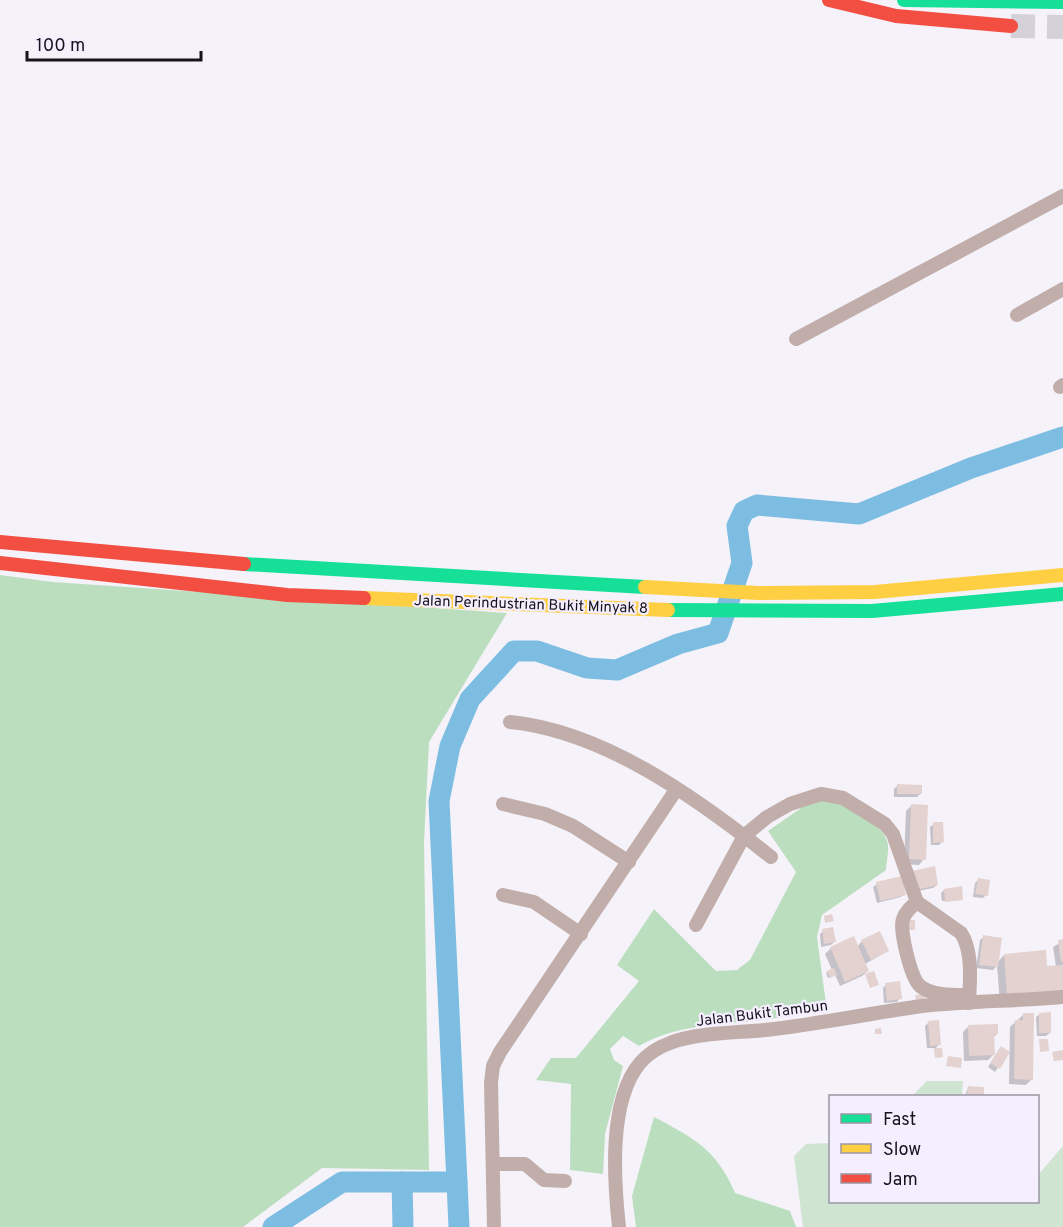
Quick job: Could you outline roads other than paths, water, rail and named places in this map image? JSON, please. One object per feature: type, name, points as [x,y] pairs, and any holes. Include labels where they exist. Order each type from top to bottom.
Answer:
[{"type":"main road","points":[[829,0],[863,11],[954,24],[1011,26]]},
{"type":"main road","points":[[904,0],[1063,2]]},
{"type":"main road","name":"Jalan Perindustrian Bukit Minyak 8","points":[[0,542],[73,551],[286,567],[758,593],[875,592],[1063,575]]},
{"type":"main road","name":"Jalan Perindustrian Bukit Minyak 8","points":[[0,563],[287,595],[700,611],[872,611],[1063,594]]},
{"type":"main road","points":[[286,567],[287,595]]},
{"type":"street","points":[[796,339],[1063,196]]},
{"type":"street","points":[[1017,315],[1063,289]]},
{"type":"street","points":[[510,722],[538,725],[571,734],[615,753],[676,790],[771,857]]},
{"type":"street","points":[[494,1227],[491,1083],[493,1066],[500,1052],[676,790]]},
{"type":"street","points":[[696,925],[744,836],[767,817],[790,804],[821,794],[843,798],[885,824],[893,834],[917,902],[966,939],[969,999],[935,992],[917,982],[901,926],[903,917],[917,902]]},
{"type":"street","points":[[503,804],[545,814],[573,826],[629,862]]},
{"type":"street","points":[[503,894],[534,902],[581,934]]},
{"type":"street","name":"Jalan Bukit Tambun","points":[[619,1227],[615,1186],[621,1106],[629,1083],[640,1064],[671,1042],[775,1029],[969,999],[1063,997]]},
{"type":"street","points":[[493,1164],[525,1164],[544,1180],[565,1181]]},
{"type":"waterway","points":[[457,1182],[439,801],[450,746],[470,699],[514,651],[537,651],[587,668],[617,670],[678,644],[718,633],[742,563],[737,526],[744,511],[757,505],[859,514],[971,468],[1063,437]]},
{"type":"waterway","points":[[273,1227],[342,1182],[457,1182],[459,1227]]},
{"type":"waterway","points":[[402,1182],[403,1227]]},
{"type":"tunnel","points":[[1011,26],[1063,27]]}]
